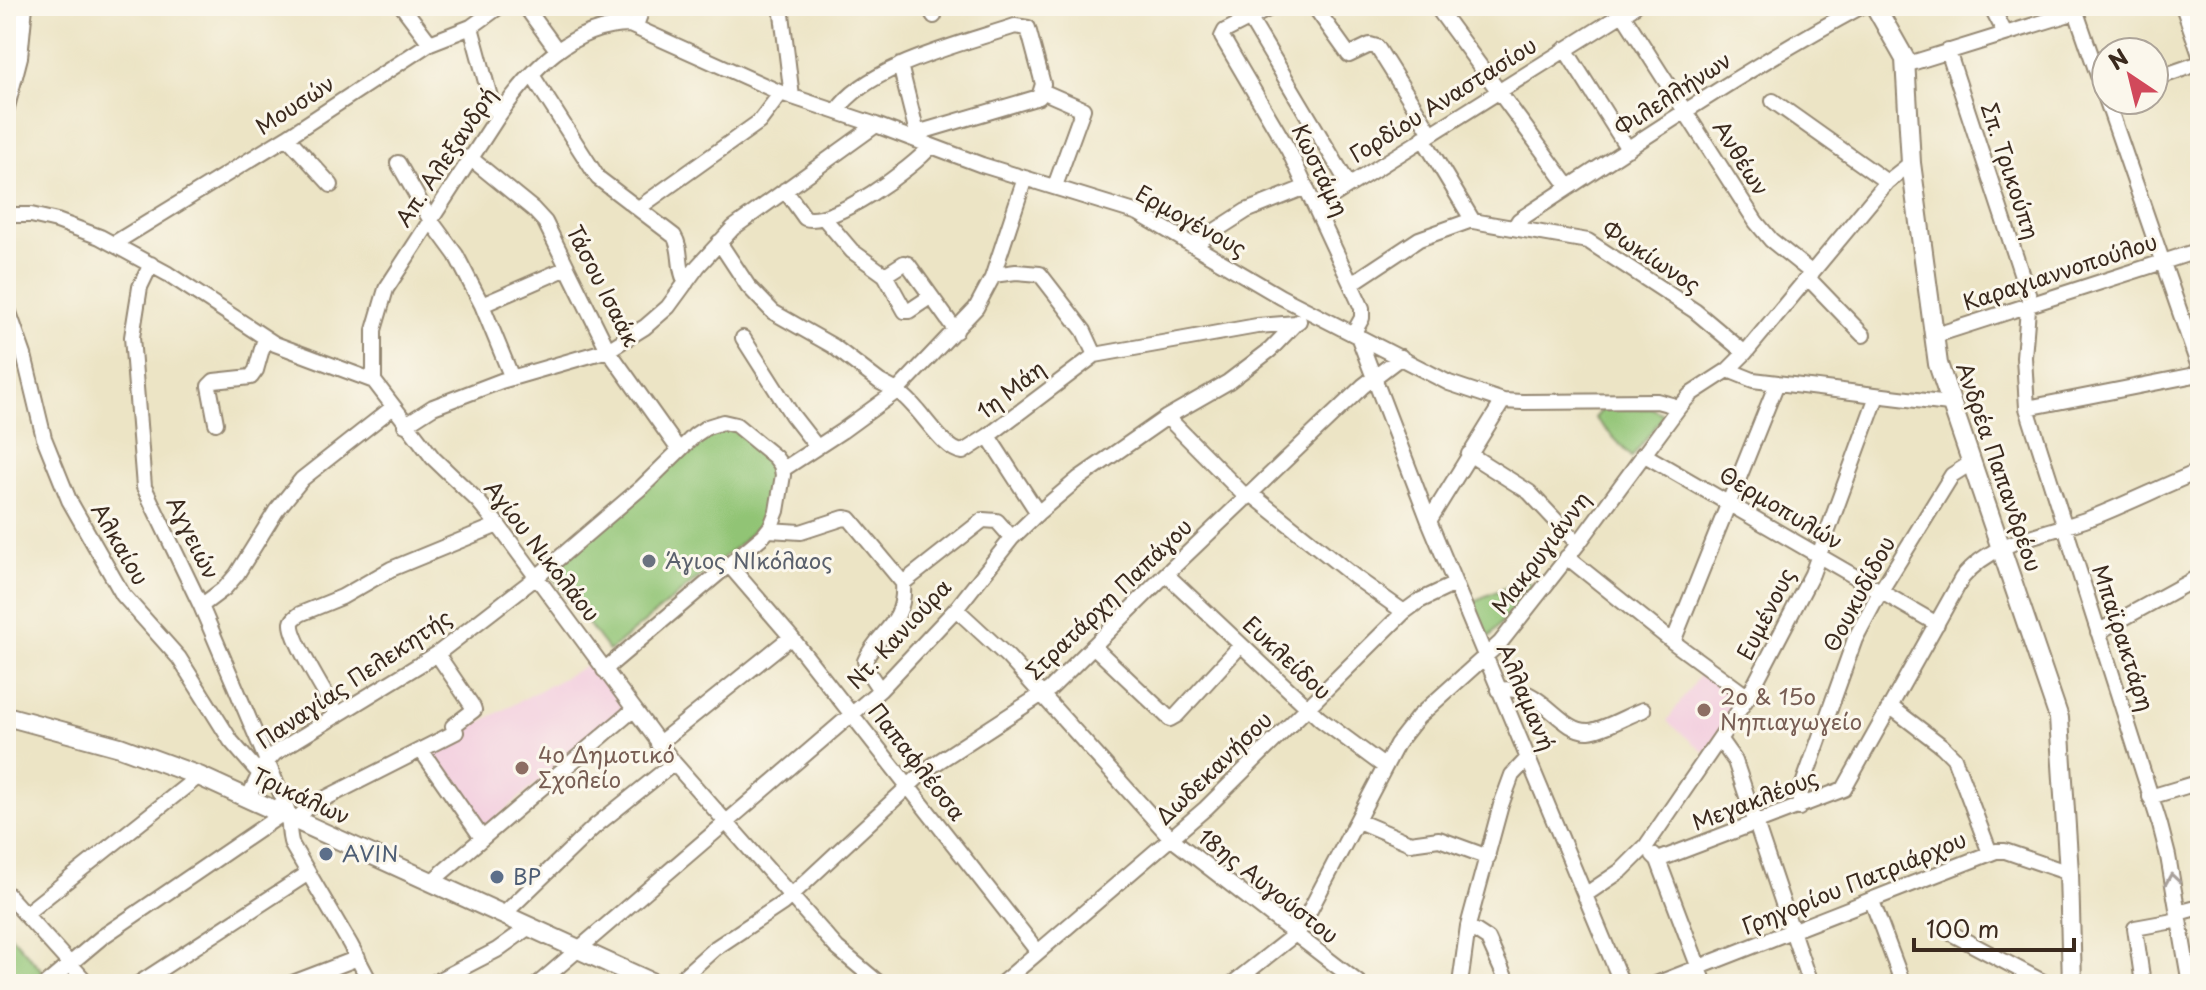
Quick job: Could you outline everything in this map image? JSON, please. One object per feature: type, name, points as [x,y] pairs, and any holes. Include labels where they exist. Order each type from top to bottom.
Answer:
[{"type":"main road","name":"Ανδρέα Παπανδρέου","points":[[1875,6],[1899,47],[1905,65],[1911,163],[1933,336],[1949,404],[2055,702],[2063,753],[2072,984]]},
{"type":"main road","name":"Τρικάλων","points":[[6,716],[120,747],[199,776],[655,984]]},
{"type":"street","points":[[6,111],[18,65],[25,6]]},
{"type":"street","points":[[402,6],[430,43]]},
{"type":"street","name":"Μουσών","points":[[113,244],[287,137],[430,43],[471,27],[500,6]]},
{"type":"street","points":[[525,6],[557,50]]},
{"type":"street","points":[[636,26],[643,6]]},
{"type":"street","points":[[640,207],[759,122],[786,95],[781,6]]},
{"type":"street","points":[[1274,6],[1250,19],[1349,185]]},
{"type":"street","points":[[1314,6],[1349,55],[1370,45],[1377,47],[1472,220],[1419,239],[1351,284]]},
{"type":"street","points":[[1436,6],[1569,187]]},
{"type":"street","name":"Φιλελλήνων","points":[[1514,228],[1519,220],[1686,112],[1802,39],[1862,6]]},
{"type":"street","points":[[1991,6],[2005,33]]},
{"type":"street","points":[[2183,6],[2200,55]]},
{"type":"street","points":[[1905,65],[2075,9],[2090,52]]},
{"type":"street","name":"Γορδίου Αναστασίου","points":[[1315,207],[1628,10]]},
{"type":"street","name":"Ανθέων","points":[[1628,10],[1686,112],[1761,229],[1810,276],[1863,335]]},
{"type":"street","name":"Κωστάμη","points":[[1250,19],[1225,31],[1222,37],[1289,151],[1351,284],[1363,312],[1356,335]]},
{"type":"street","name":"Απ. Αλεξανδρή","points":[[374,381],[374,330],[392,277],[499,115],[532,75],[569,40],[614,26],[636,26]]},
{"type":"street","name":"Ερμογένους","points":[[636,26],[786,95],[916,136],[931,146],[1025,178],[1138,213],[1309,313],[1462,390],[1503,401],[1657,401],[1679,407]]},
{"type":"street","points":[[837,111],[849,96],[900,65],[1015,26],[1024,26],[1029,32],[1043,84],[1042,91],[1033,100],[916,136],[900,65]]},
{"type":"street","points":[[471,27],[493,108],[499,115]]},
{"type":"street","points":[[1565,49],[1628,149]]},
{"type":"street","name":"Σπ. Τρικούπη","points":[[1948,51],[2029,305]]},
{"type":"street","points":[[2170,73],[2200,63]]},
{"type":"street","points":[[532,75],[598,178],[640,207],[676,238],[680,271],[686,283]]},
{"type":"street","points":[[1042,91],[1083,109],[1055,186]]},
{"type":"street","points":[[1773,101],[1887,182]]},
{"type":"street","points":[[2027,408],[2200,372],[2112,116]]},
{"type":"street","points":[[405,425],[433,407],[512,378],[608,350],[658,317],[719,242],[741,222],[876,125]]},
{"type":"street","points":[[287,137],[331,185]]},
{"type":"street","points":[[785,190],[805,218],[814,220],[893,180],[918,161],[931,146]]},
{"type":"street","name":"Τάσου Ισαάκ","points":[[469,157],[543,219],[608,350],[679,450]]},
{"type":"street","points":[[398,163],[431,221],[456,255],[482,305],[512,378]]},
{"type":"street","name":"Μακρυγιάννη","points":[[1232,984],[1295,935],[1411,724],[1485,658],[1578,544],[1679,407],[1745,353],[1887,182],[1911,163]]},
{"type":"street","points":[[782,470],[897,391],[976,308],[993,275],[1025,178]]},
{"type":"street","points":[[1193,245],[1246,211],[1306,187]]},
{"type":"street","points":[[6,215],[31,215],[57,221],[113,244],[151,264],[265,338],[295,353],[374,381]]},
{"type":"street","points":[[823,217],[852,251],[885,275],[905,311],[930,297]]},
{"type":"street","name":"Φωκίωνος","points":[[1472,220],[1592,243],[1695,311],[1745,353]]},
{"type":"street","points":[[719,242],[748,286],[773,312],[833,346],[872,377],[897,391]]},
{"type":"street","name":"Καραγιαννοπούλου","points":[[1933,336],[2200,250]]},
{"type":"street","points":[[885,275],[904,263],[908,264],[956,331]]},
{"type":"street","name":"Αγγειών","points":[[151,264],[140,287],[132,337],[143,480],[147,496],[201,606],[263,767],[289,817],[290,841],[371,984]]},
{"type":"street","points":[[482,305],[567,268]]},
{"type":"street","points":[[993,275],[1016,272],[1040,274],[1084,331],[1095,355]]},
{"type":"street","name":"Αλκαίου","points":[[6,304],[24,355],[44,438],[69,500],[128,603],[179,658],[231,741],[263,767]]},
{"type":"street","name":"Μπαϊρακτάρη","points":[[2029,305],[2024,357],[2027,408],[2168,856],[2190,984]]},
{"type":"street","points":[[1296,323],[1309,313]]},
{"type":"street","name":"1η Μάη","points":[[897,391],[912,401],[954,451],[966,451],[1095,355],[1257,326],[1296,323]]},
{"type":"street","name":"Ντ. Κανιούρα","points":[[538,984],[880,690],[956,609],[1012,538],[1038,513],[1078,479],[1167,417],[1228,382],[1270,350],[1296,323]]},
{"type":"street","name":"Αλλαμανή","points":[[1356,335],[1498,690],[1622,984]]},
{"type":"street","points":[[216,423],[209,386],[214,381],[251,377],[265,338]]},
{"type":"street","points":[[743,338],[792,415],[817,447]]},
{"type":"street","name":"Στρατάρχη Παπάγου","points":[[675,984],[714,949],[791,896],[907,786],[943,758],[1043,695],[1373,378],[1401,357]]},
{"type":"street","points":[[1728,370],[1753,380],[1949,404]]},
{"type":"street","name":"Αγίου Νικολάου","points":[[374,381],[405,425],[433,458],[478,501],[538,576],[658,744],[843,954],[880,984]]},
{"type":"street","points":[[1673,642],[1777,383]]},
{"type":"street","name":"Ευμένους","points":[[1585,895],[1622,870],[1646,846],[1748,697],[1812,574],[1877,396]]},
{"type":"street","points":[[1429,521],[1503,401]]},
{"type":"street","points":[[201,606],[225,588],[237,574],[276,511],[302,479],[392,408]]},
{"type":"street","points":[[1167,417],[1249,496],[1404,612]]},
{"type":"street","points":[[604,670],[769,530],[777,511],[782,470],[775,457],[742,428],[727,422],[707,427],[679,450]]},
{"type":"street","points":[[988,436],[1038,513]]},
{"type":"street","name":"Παναγίας Πελεκητής","points":[[248,798],[263,767],[285,747],[437,654],[538,576],[642,487],[679,450]]},
{"type":"street","points":[[1469,454],[1529,492],[1578,544]]},
{"type":"street","name":"Θερμοπυλών","points":[[1643,454],[1937,624]]},
{"type":"street","name":"Θουκυδίδου","points":[[1799,808],[1801,790],[1851,649],[1880,592],[1952,475],[1971,463]]},
{"type":"street","name":"Μεγακλέους","points":[[1658,860],[1844,789],[1965,574],[1982,557],[2095,517],[2200,471]]},
{"type":"street","points":[[769,530],[801,532],[844,518],[850,519],[903,583],[904,595],[896,621],[871,649],[865,661],[880,690]]},
{"type":"street","points":[[903,583],[983,520],[997,521],[1012,538]]},
{"type":"street","points":[[338,715],[300,648],[293,620],[362,587],[391,569],[498,525]]},
{"type":"street","points":[[1567,557],[1748,697]]},
{"type":"street","name":"Παπαφλέσσα","points":[[729,565],[791,637],[1038,952]]},
{"type":"street","name":"Ευκλείδου","points":[[1166,574],[1338,735],[1385,767]]},
{"type":"street","points":[[2098,632],[2200,576]]},
{"type":"street","name":"Δωδεκανήσου","points":[[1001,984],[1172,839],[1404,612],[1415,603],[1455,584]]},
{"type":"street","name":"18ης Αυγούστου","points":[[956,609],[996,645],[1043,695],[1172,839],[1360,984]]},
{"type":"street","points":[[658,744],[791,637]]},
{"type":"street","points":[[1093,646],[1170,719],[1241,645]]},
{"type":"street","points":[[46,984],[102,937],[289,817],[456,732],[453,726],[474,710],[437,654]]},
{"type":"street","points":[[1498,690],[1513,689],[1530,694],[1574,727],[1587,731],[1643,710]]},
{"type":"street","points":[[1891,707],[1954,758],[1990,853]]},
{"type":"street","points":[[431,882],[633,710]]},
{"type":"street","points":[[1720,740],[1735,761],[1810,984]]},
{"type":"street","points":[[421,750],[482,838]]},
{"type":"street","points":[[1460,984],[1468,926],[1512,775],[1528,758]]},
{"type":"street","points":[[503,915],[594,827],[674,763]]},
{"type":"street","points":[[25,914],[199,776]]},
{"type":"street","points":[[2150,797],[2200,782]]},
{"type":"street","points":[[1358,821],[1410,843],[1439,839],[1488,857]]},
{"type":"street","points":[[1646,846],[1658,860],[1705,984]]},
{"type":"street","name":"Γρηγορίου Πατριάρχου","points":[[1656,984],[1990,853],[2005,851],[2069,873]]},
{"type":"street","points":[[138,984],[307,874]]},
{"type":"street","points":[[6,893],[88,984]]},
{"type":"street","points":[[1872,901],[1903,984]]},
{"type":"street","points":[[2143,984],[2135,928],[2178,917],[2200,907]]},
{"type":"street","points":[[1468,926],[1488,939],[1508,984]]},
{"type":"street","points":[[431,984],[497,950],[529,927]]},
{"type":"street","points":[[1943,929],[2047,984]]},
{"type":"street","points":[[290,984],[358,958]]},
{"type":"shaded area","name":"4ο Δημοτικό Σχολείο","points":[[593,662],[626,709],[482,829],[428,750]]},
{"type":"shaded area","name":"2ο & 15ο Νηπιαγωγείο","points":[[1702,671],[1741,700],[1705,753],[1667,721]]},
{"type":"green space","points":[[1652,408],[1664,415],[1632,457],[1595,418],[1603,409]]},
{"type":"green space","points":[[733,429],[770,460],[774,468],[772,496],[764,519],[741,543],[609,651],[550,574],[694,446],[719,430]]},
{"type":"green space","points":[[1526,579],[1532,585],[1488,639],[1471,602]]},
{"type":"green space","points":[[6,930],[45,974],[34,984],[6,984]]},
{"type":"place","name":"Άγιος ΝΙκόλαος","points":[[649,561]]},
{"type":"place","name":"2ο & 15ο Νηπιαγωγείο","points":[[1704,710]]},
{"type":"place","name":"4ο Δημοτικό Σχολείο","points":[[522,768]]},
{"type":"place","name":"AVIN","points":[[326,854]]},
{"type":"place","name":"BP","points":[[497,877]]}]
